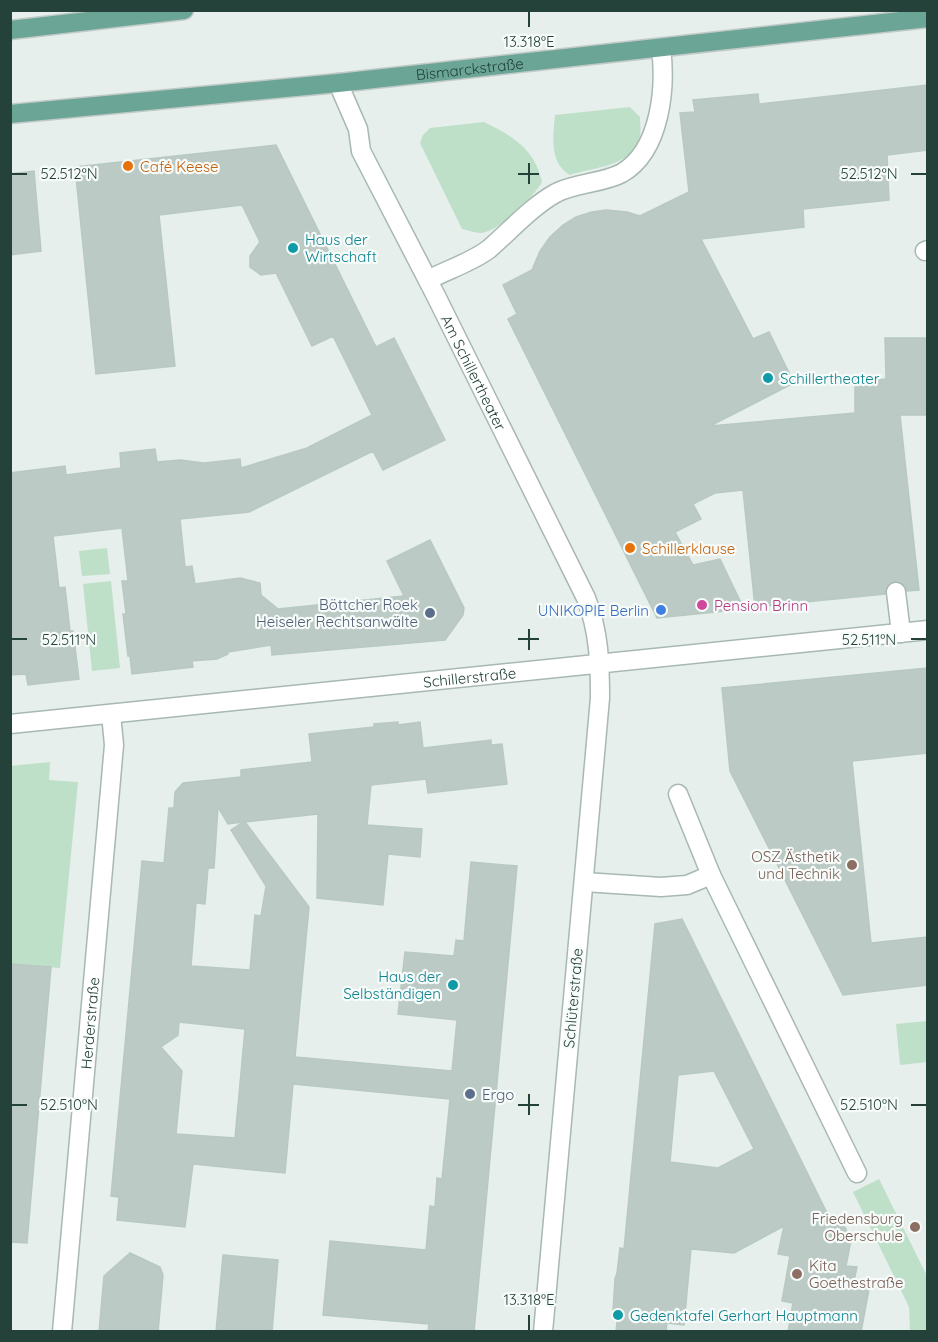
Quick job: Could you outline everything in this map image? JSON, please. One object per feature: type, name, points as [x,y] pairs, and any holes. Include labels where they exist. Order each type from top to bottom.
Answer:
[{"type":"main road","points":[[10,30],[184,10]]},
{"type":"main road","name":"Bismarckstraße","points":[[10,114],[338,83],[661,48],[882,17],[927,18]]},
{"type":"street","points":[[428,280],[487,250],[527,215],[557,193],[621,173],[635,162],[653,136],[659,111],[663,67],[661,48]]},
{"type":"street","name":"Am Schillertheater","points":[[338,83],[358,129],[361,151],[428,280],[586,598],[594,617],[600,664]]},
{"type":"street","points":[[896,592],[901,633]]},
{"type":"street","name":"Schillerstraße","points":[[10,724],[927,630]]},
{"type":"street","name":"Schlüterstraße","points":[[543,1332],[600,698],[600,664]]},
{"type":"street","name":"Herderstraße","points":[[62,1332],[114,745],[111,714]]},
{"type":"street","points":[[678,794],[711,875],[856,1173]]},
{"type":"street","points":[[584,882],[661,887],[687,885],[711,875]]},
{"type":"green space","points":[[630,107],[640,117],[640,137],[636,147],[629,154],[611,164],[570,175],[563,170],[555,156],[555,115]]},
{"type":"green space","points":[[484,122],[513,138],[528,152],[539,171],[542,182],[515,213],[497,227],[476,233],[462,229],[420,143],[423,135],[430,128]]},
{"type":"green space","points":[[107,548],[110,574],[82,576],[79,551]]},
{"type":"green space","points":[[111,581],[120,668],[92,671],[83,584]]},
{"type":"green space","points":[[50,762],[49,780],[78,782],[60,968],[11,964],[10,766]]},
{"type":"green space","points":[[927,1021],[927,1062],[900,1065],[896,1024]]},
{"type":"green space","points":[[879,1179],[927,1276],[927,1331],[910,1331],[909,1307],[853,1192]]},
{"type":"building","points":[[927,85],[927,150],[887,155],[889,200],[803,209],[804,227],[701,239],[753,339],[769,332],[794,383],[710,426],[855,413],[855,380],[886,379],[885,338],[927,338],[927,415],[900,415],[919,590],[907,591],[905,585],[895,581],[889,583],[885,594],[755,607],[743,490],[715,493],[693,504],[701,519],[675,532],[693,565],[720,559],[744,609],[657,618],[508,319],[517,314],[503,285],[532,270],[540,251],[550,237],[576,217],[606,210],[640,216],[689,192],[680,113],[695,112],[693,100],[758,94],[759,104]]},
{"type":"building","points":[[276,145],[376,347],[394,338],[445,440],[383,470],[373,451],[249,512],[180,519],[185,567],[192,566],[195,584],[240,578],[260,583],[261,595],[278,609],[404,596],[387,561],[430,540],[464,608],[463,615],[445,640],[272,655],[271,645],[228,652],[217,659],[192,661],[193,667],[132,674],[123,614],[126,614],[122,581],[128,581],[122,528],[53,536],[59,588],[65,587],[79,679],[28,685],[26,674],[10,675],[10,473],[65,466],[66,475],[121,468],[120,453],[155,449],[157,462],[180,460],[204,463],[240,459],[241,468],[307,448],[372,415],[333,336],[312,346],[276,273],[261,275],[250,267],[250,256],[260,242],[242,205],[159,215],[175,366],[96,374],[75,167]]},
{"type":"building","points":[[34,171],[41,251],[10,255],[10,174]]},
{"type":"building","name":"OSZ Ästhetik und Technik","points":[[927,668],[927,753],[852,761],[871,943],[927,937],[927,985],[843,995],[730,771],[722,688]]},
{"type":"building","points":[[398,722],[398,725],[420,722],[423,748],[491,740],[491,745],[502,744],[507,784],[428,793],[426,779],[371,785],[367,825],[422,829],[420,857],[388,854],[383,905],[317,898],[318,814],[245,822],[309,907],[295,1057],[452,1071],[457,1020],[398,1014],[405,952],[454,956],[456,940],[464,941],[471,862],[517,866],[474,1332],[428,1332],[429,1324],[323,1315],[330,1241],[426,1250],[430,1206],[435,1207],[437,1178],[442,1179],[450,1099],[293,1084],[285,1173],[193,1164],[185,1227],[117,1220],[119,1197],[111,1196],[142,861],[164,863],[169,808],[174,808],[175,792],[183,783],[241,777],[241,770],[312,762],[309,734],[374,727],[374,724]],"holes":[[[218,807],[228,824],[243,822],[231,830],[266,886],[261,916],[255,915],[250,970],[191,966],[196,903],[205,904],[208,868],[214,868]],[[179,1022],[245,1029],[235,1138],[176,1134],[182,1071],[161,1047],[178,1035]]]},
{"type":"building","points":[[682,919],[828,1215],[840,1217],[851,1240],[846,1266],[857,1267],[854,1281],[870,1284],[861,1332],[788,1332],[793,1303],[782,1301],[790,1256],[778,1254],[784,1226],[734,1253],[691,1249],[684,1325],[667,1323],[666,1332],[616,1332],[618,1311],[613,1311],[615,1279],[620,1248],[624,1249],[655,924]],"holes":[[[714,1071],[754,1149],[718,1168],[670,1162],[678,1075]]]},
{"type":"building","points":[[10,964],[51,967],[27,1243],[10,1242]]},
{"type":"building","points":[[130,1253],[160,1267],[163,1275],[158,1332],[99,1332],[104,1276]]},
{"type":"building","points":[[223,1255],[278,1260],[272,1332],[216,1332]]},
{"type":"place","name":"Café Keese","points":[[128,166]]},
{"type":"place","name":"Haus der Wirtschaft","points":[[293,248]]},
{"type":"place","name":"Schillertheater","points":[[768,378]]},
{"type":"place","name":"Schillerklause","points":[[630,548]]},
{"type":"place","name":"Pension Brinn","points":[[702,605]]},
{"type":"place","name":"UNIKOPIE Berlin","points":[[661,610]]},
{"type":"place","name":"Böttcher Roek Heiseler Rechtsanwälte","points":[[430,613]]},
{"type":"place","name":"OSZ Ästhetik und Technik","points":[[852,865]]},
{"type":"place","name":"Haus der Selbständigen","points":[[453,985]]},
{"type":"place","name":"Ergo","points":[[470,1094]]},
{"type":"place","name":"Friedensburg Oberschule","points":[[915,1227]]},
{"type":"place","name":"Kita Goethestraße","points":[[797,1274]]},
{"type":"place","name":"Gedenktafel Gerhart Hauptmann","points":[[618,1315]]}]
